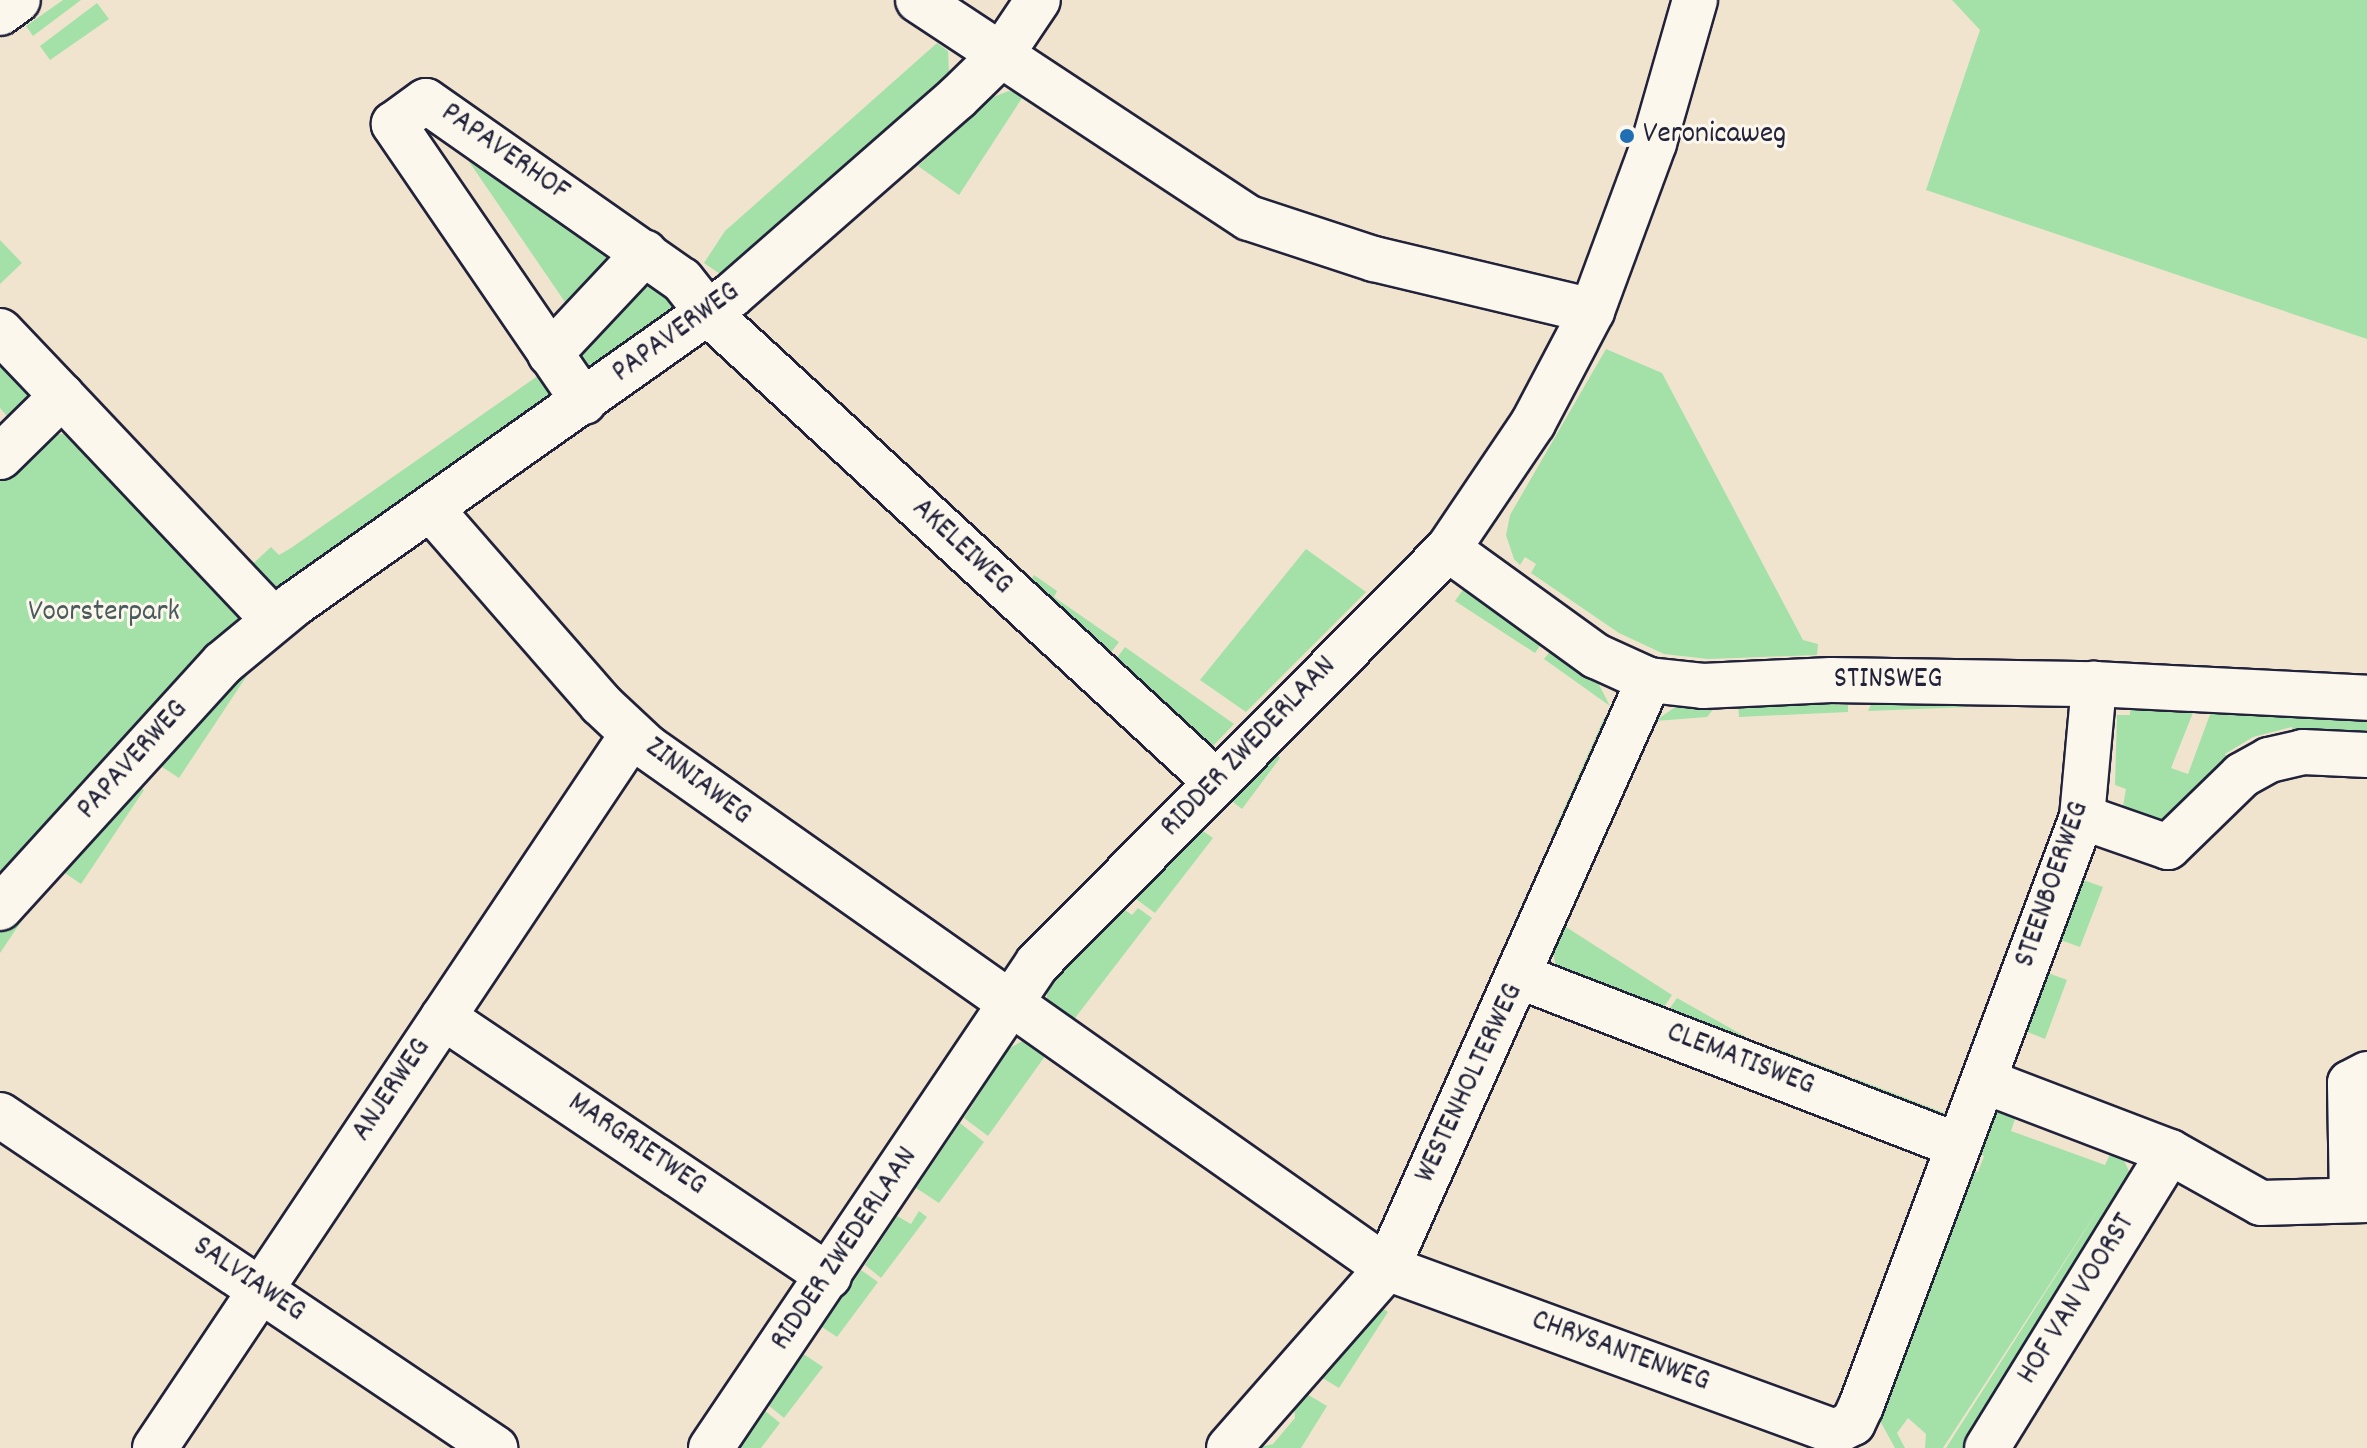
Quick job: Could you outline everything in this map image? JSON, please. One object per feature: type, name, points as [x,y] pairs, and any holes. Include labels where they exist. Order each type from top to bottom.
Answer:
[{"type":"street","points":[[0,13],[18,0]]},
{"type":"street","points":[[918,0],[1249,218],[1374,259],[1592,311]]},
{"type":"street","name":"PAPAVERWEG","points":[[0,908],[223,663],[274,620],[708,313],[834,210],[1001,55],[1038,0]]},
{"type":"street","name":"RIDDER ZWEDERLAAN","points":[[711,1448],[1037,964],[1448,549],[1533,423],[1592,311],[1654,143],[1695,0]]},
{"type":"street","name":"PAPAVERHOF","points":[[584,402],[394,124],[426,101],[682,280],[708,313]]},
{"type":"street","points":[[550,354],[645,253]]},
{"type":"street","name":"AKELEIWEG","points":[[708,313],[1216,782]]},
{"type":"street","points":[[0,331],[274,620]]},
{"type":"street","points":[[0,457],[62,396]]},
{"type":"street","name":"ZINNIAWEG","points":[[431,509],[632,735],[1009,1005],[1387,1268]]},
{"type":"street","name":"STINSWEG","points":[[1448,549],[1596,656],[1649,680],[1703,686],[1831,680],[2094,684],[2367,698]]},
{"type":"street","name":"WESTENHOLTERWEG","points":[[1229,1448],[1387,1268],[1521,977],[1649,680]]},
{"type":"street","name":"STEENBOERWEG","points":[[1853,1423],[2082,817],[2094,684]]},
{"type":"street","name":"ANJERWEG","points":[[155,1448],[632,735]]},
{"type":"street","points":[[2082,817],[2168,847],[2242,775],[2269,760],[2303,752],[2367,755]]},
{"type":"street","name":"CLEMATISWEG","points":[[1521,977],[1959,1146]]},
{"type":"street","name":"MARGRIETWEG","points":[[443,1017],[829,1276]]},
{"type":"street","points":[[1984,1081],[2170,1152],[2261,1203],[2360,1200],[2350,1083],[2367,1074]]},
{"type":"street","name":"SALVIAWEG","points":[[0,1115],[495,1448]]},
{"type":"street","name":"HOF VAN VOORST","points":[[1987,1448],[2170,1152]]},
{"type":"street","name":"CHRYSANTENWEG","points":[[1387,1268],[1835,1432],[1853,1423]]},
{"type":"green space","points":[[63,0],[81,0],[33,36],[26,26]]},
{"type":"green space","points":[[1952,0],[2367,0],[2367,339],[1926,190],[1980,30]]},
{"type":"green space","points":[[97,3],[109,19],[50,60],[40,46]]},
{"type":"green space","points":[[937,43],[948,51],[949,72],[957,77],[726,278],[704,263],[725,231]]},
{"type":"green space","points":[[1009,91],[1024,95],[959,195],[918,166],[993,97]]},
{"type":"green space","points":[[459,147],[621,248],[575,317],[544,321],[567,305]]},
{"type":"green space","points":[[0,240],[22,263],[0,284]]},
{"type":"green space","points":[[649,268],[678,307],[593,374],[567,352]]},
{"type":"green space","points":[[1606,349],[1662,373],[1803,640],[1818,644],[1817,655],[1708,659],[1664,654],[1619,633],[1531,573],[1536,564],[1525,557],[1520,565],[1514,559],[1506,535],[1510,515]]},
{"type":"green space","points":[[0,353],[38,393],[12,422],[0,408]]},
{"type":"green space","points":[[539,375],[551,399],[278,594],[246,570],[271,547],[279,555],[291,548]]},
{"type":"green space","name":"Voorsterpark","points":[[49,435],[71,436],[240,606],[243,620],[0,886],[0,477]]},
{"type":"green space","points":[[925,480],[1006,555],[1002,563],[918,488]]},
{"type":"green space","points":[[1306,549],[1366,592],[1246,712],[1200,680]]},
{"type":"green space","points":[[1034,575],[1057,591],[1054,597],[1119,642],[1105,660],[1028,585]]},
{"type":"green space","points":[[1465,587],[1544,640],[1535,653],[1455,601]]},
{"type":"green space","points":[[1554,646],[1595,677],[1610,706],[1544,659]]},
{"type":"green space","points":[[1125,647],[1234,724],[1212,747],[1204,746],[1111,666]]},
{"type":"green space","points":[[260,656],[179,778],[153,761]]},
{"type":"green space","points":[[1876,693],[1974,695],[1968,707],[1868,711]]},
{"type":"green space","points":[[1835,694],[1837,705],[1848,705],[1848,712],[1739,717],[1738,703]]},
{"type":"green space","points":[[2131,697],[2198,700],[2171,768],[2188,774],[2215,701],[2367,710],[2367,739],[2294,737],[2292,727],[2253,737],[2225,754],[2231,762],[2175,821],[2138,824],[2142,813],[2123,806],[2126,789],[2115,785],[2117,715],[2130,715]]},
{"type":"green space","points":[[1719,702],[1707,717],[1655,721],[1681,703]]},
{"type":"green space","points":[[1612,716],[1558,842],[1551,838],[1554,831],[1604,718]]},
{"type":"green space","points":[[1276,754],[1280,758],[1242,809],[1230,800]]},
{"type":"green space","points":[[134,783],[144,790],[81,884],[56,867]]},
{"type":"green space","points":[[1203,831],[1213,838],[1155,913],[1136,899]]},
{"type":"green space","points":[[2075,877],[2103,887],[2080,947],[2052,937]]},
{"type":"green space","points":[[41,892],[0,953],[0,929]]},
{"type":"green space","points":[[1138,908],[1152,918],[1065,1031],[1046,1005],[1048,986],[1125,910],[1132,915]]},
{"type":"green space","points":[[1563,925],[1672,995],[1658,1016],[1556,967],[1553,952]]},
{"type":"green space","points":[[2040,970],[2067,980],[2045,1039],[2025,1031]]},
{"type":"green space","points":[[1677,998],[1746,1037],[1743,1045],[1663,1018]]},
{"type":"green space","points":[[1028,1038],[1053,1045],[988,1136],[964,1118],[1008,1049]]},
{"type":"green space","points":[[1778,1049],[1848,1076],[1844,1088],[1775,1059]]},
{"type":"green space","points":[[1854,1078],[1947,1114],[1939,1118],[1849,1090]]},
{"type":"green space","points":[[2011,1105],[2027,1110],[2022,1121],[2015,1119],[2011,1131],[2105,1165],[2110,1154],[2042,1129],[2046,1118],[2117,1145],[2134,1182],[1967,1448],[1946,1448],[2105,1199],[1943,1448],[1925,1448],[1926,1434],[1908,1418],[1897,1433],[1905,1448],[1895,1448],[1874,1410],[1965,1168],[1978,1172],[1984,1156],[1971,1151],[1990,1113]]},
{"type":"green space","points":[[960,1123],[984,1142],[939,1203],[916,1188]]},
{"type":"green space","points":[[919,1211],[927,1217],[881,1278],[865,1265],[897,1216],[911,1224]]},
{"type":"green space","points":[[861,1270],[878,1282],[837,1337],[822,1327]]},
{"type":"green space","points":[[1381,1307],[1388,1312],[1339,1388],[1319,1376]]},
{"type":"green space","points":[[802,1353],[823,1367],[784,1418],[768,1405]]},
{"type":"green space","points":[[1305,1393],[1327,1406],[1301,1448],[1255,1448],[1273,1444],[1295,1418],[1294,1405]]},
{"type":"green space","points":[[764,1410],[780,1423],[761,1448],[739,1448]]},
{"type":"place","name":"Veronicaweg","points":[[1627,136]]}]
